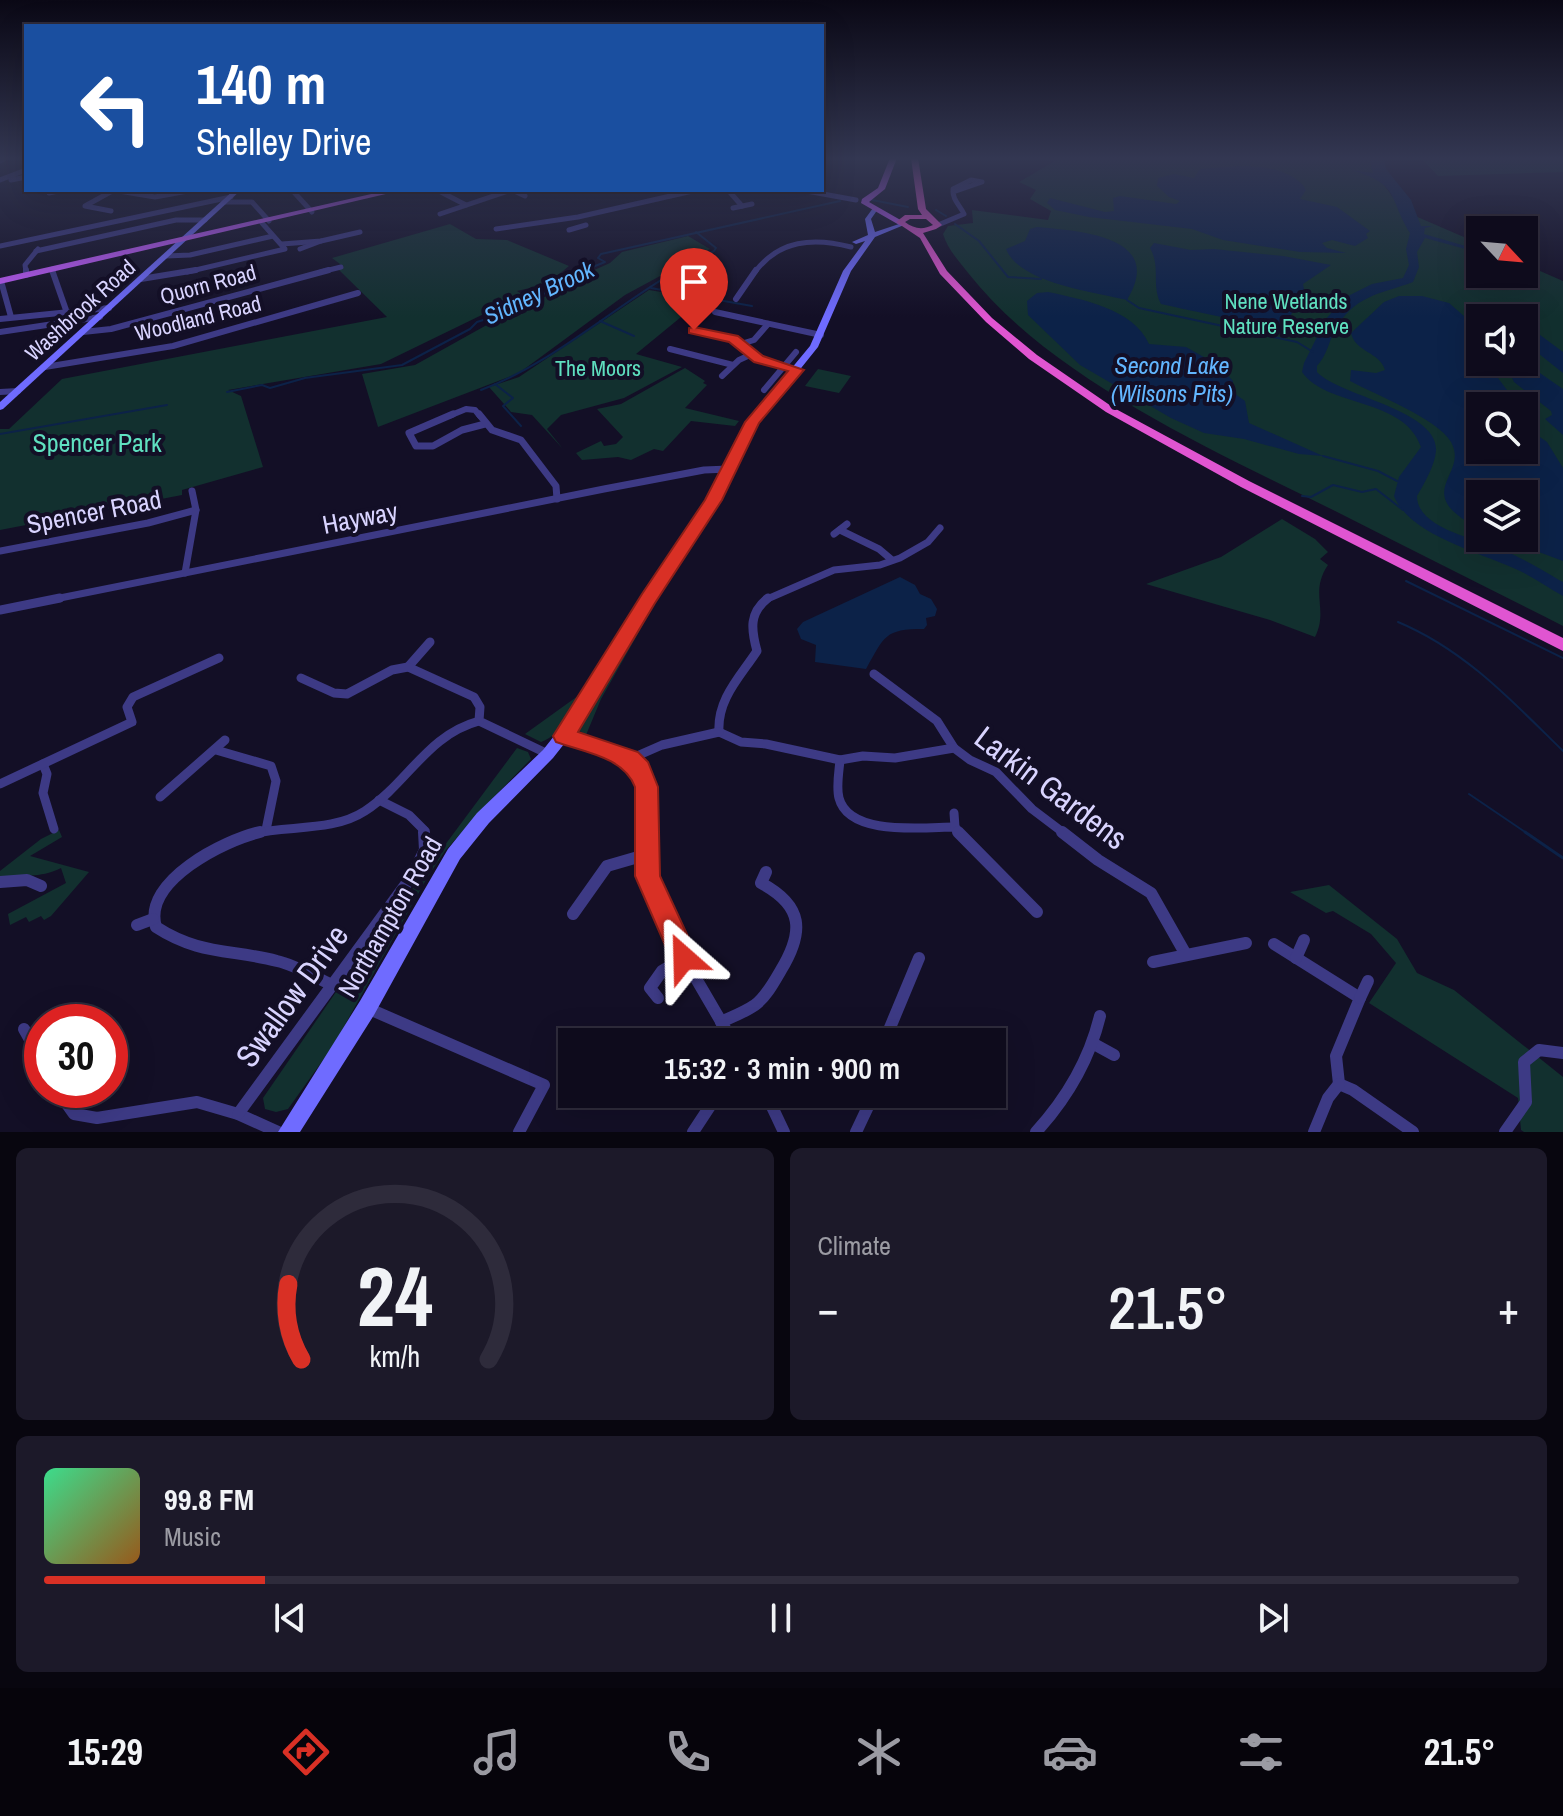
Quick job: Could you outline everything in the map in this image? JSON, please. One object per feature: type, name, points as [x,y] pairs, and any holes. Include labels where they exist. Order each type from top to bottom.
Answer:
[{"type":"highway","points":[[906,224],[913,211]]},
{"type":"highway","points":[[924,211],[933,222],[935,242],[972,293],[1040,354],[1092,390],[1224,465],[1563,635]]},
{"type":"highway","points":[[906,224],[933,222]]},
{"type":"highway","points":[[906,224],[933,222]]},
{"type":"highway","points":[[906,224],[923,237],[943,272],[989,320],[1033,357],[1110,410],[1195,458],[1563,645]]},
{"type":"main road","name":"Washbrook Road","points":[[0,407],[170,252],[191,237],[216,211]]},
{"type":"main road","points":[[0,281],[317,211]]},
{"type":"main road","name":"Northampton Road","points":[[288,1132],[367,1008],[454,854],[483,818],[564,736],[648,598],[714,500],[752,422],[797,370],[821,335],[859,243],[869,215],[867,211]]},
{"type":"main road","points":[[878,211],[906,224]]},
{"type":"main road","points":[[859,243],[906,224]]},
{"type":"main road","points":[[163,245],[170,252]]},
{"type":"street","points":[[0,246],[172,211]]},
{"type":"street","points":[[141,279],[168,277],[285,249],[258,211]]},
{"type":"street","points":[[440,214],[450,211]]},
{"type":"street","points":[[496,229],[605,211]]},
{"type":"street","points":[[933,222],[955,219],[964,214],[962,211]]},
{"type":"street","points":[[569,230],[588,227],[578,217]]},
{"type":"street","points":[[36,251],[176,220],[205,220]]},
{"type":"street","points":[[300,249],[360,232]]},
{"type":"street","points":[[26,275],[25,265],[48,235]]},
{"type":"street","points":[[170,252],[190,255],[273,236]]},
{"type":"street","points":[[282,244],[300,240],[321,241]]},
{"type":"street","points":[[736,299],[761,264],[775,251],[814,242],[859,243]]},
{"type":"street","name":"Quorn Road","points":[[83,332],[111,329],[341,267]]},
{"type":"street","points":[[52,269],[66,310]]},
{"type":"street","points":[[0,281],[11,317]]},
{"type":"street","name":"Woodland Road","points":[[45,367],[173,346],[358,293]]},
{"type":"street","points":[[0,319],[109,308]]},
{"type":"street","points":[[715,312],[821,335]]},
{"type":"street","points":[[0,332],[100,317]]},
{"type":"street","points":[[741,344],[754,340],[768,324]]},
{"type":"street","points":[[694,330],[727,337],[764,362],[797,370]]},
{"type":"street","points":[[670,349],[733,365]]},
{"type":"street","points":[[764,390],[796,352]]},
{"type":"street","points":[[722,376],[752,354]]},
{"type":"street","points":[[0,392],[18,391]]},
{"type":"street","points":[[485,424],[459,431],[444,441],[423,448],[416,446],[409,433],[468,409],[475,410],[495,432],[521,440],[556,486],[557,499]]},
{"type":"street","name":"Hayway","points":[[0,610],[688,473],[729,469]]},
{"type":"street","name":"Spencer Road","points":[[185,573],[196,510],[192,491]]},
{"type":"street","name":"Spencer Road","points":[[0,551],[148,523],[196,510]]},
{"type":"street","points":[[719,732],[718,724],[729,692],[757,651],[751,625],[754,612],[762,601],[773,593],[828,571],[892,560],[934,540],[940,528]]},
{"type":"street","points":[[840,529],[879,549],[892,560]]},
{"type":"street","points":[[408,667],[430,642]]},
{"type":"street","points":[[0,784],[132,722],[127,707],[133,697],[219,658]]},
{"type":"street","points":[[301,678],[334,693],[347,694],[392,670],[408,667],[474,697],[480,707],[479,721]]},
{"type":"street","name":"Larkin Gardens","points":[[874,674],[937,721],[954,748],[970,760],[996,772],[1032,809],[1098,860],[1143,886],[1157,902],[1185,953]]},
{"type":"street","points":[[330,984],[279,961],[209,951],[173,938],[156,927],[154,910],[167,889],[187,867],[214,846],[266,830],[347,820],[379,800],[449,731],[467,722],[479,721],[548,754]]},
{"type":"street","points":[[630,759],[650,746],[690,742],[719,732],[741,742],[766,744],[840,760],[863,756],[895,758],[954,748]]},
{"type":"street","points":[[564,736],[630,759],[640,769],[647,787],[645,855],[648,876],[684,958],[725,1028]]},
{"type":"street","points":[[160,797],[225,740]]},
{"type":"street","points":[[216,750],[271,766],[276,781],[266,830]]},
{"type":"street","points":[[840,760],[839,800],[848,816],[863,824],[955,827]]},
{"type":"street","points":[[43,764],[47,774],[43,793],[54,829]]},
{"type":"street","name":"Swallow Drive","points":[[238,1114],[283,1056],[330,984],[412,876],[425,850],[424,830],[409,815],[379,800]]},
{"type":"street","points":[[954,813],[955,827],[1037,912]]},
{"type":"street","points":[[573,914],[607,866],[645,855]]},
{"type":"street","points":[[721,1022],[755,1005],[773,984],[796,945],[798,924],[774,890],[761,883],[766,872]]},
{"type":"street","points":[[0,882],[18,879],[35,881],[41,886]]},
{"type":"street","points":[[137,925],[153,919]]},
{"type":"street","points":[[1296,958],[1304,940]]},
{"type":"street","points":[[1153,962],[1185,953],[1246,943]]},
{"type":"street","points":[[1274,944],[1360,998]]},
{"type":"street","points":[[658,998],[650,988],[662,971],[684,958]]},
{"type":"street","points":[[890,1028],[919,958]]},
{"type":"street","points":[[1314,1132],[1328,1098],[1339,1084],[1336,1056],[1368,981]]},
{"type":"street","points":[[367,1008],[544,1085],[519,1132]]},
{"type":"street","points":[[1036,1132],[1076,1079],[1094,1044],[1100,1016]]},
{"type":"street","points":[[1094,1044],[1114,1055]]},
{"type":"street","points":[[1505,1132],[1526,1102],[1524,1062],[1539,1050],[1563,1053]]},
{"type":"street","points":[[1339,1084],[1353,1090],[1413,1132]]},
{"type":"street","points":[[70,1108],[74,1114],[97,1118],[197,1102],[238,1114],[278,1132]]},
{"type":"street","points":[[693,1132],[709,1108]]},
{"type":"street","points":[[773,1108],[784,1132]]},
{"type":"street","points":[[861,1130],[869,1108]]},
{"type":"green space","name":"Nene Wetlands Nature Reserve","points":[[972,211],[1048,220],[1051,211],[1403,211],[1466,238],[1466,288],[1538,288],[1538,270],[1563,281],[1563,626],[1195,441],[1093,382],[1047,349],[1005,313],[969,274],[943,234],[948,226],[973,223]]},
{"type":"green space","name":"Spencer Park","points":[[450,224],[476,239],[507,240],[569,266],[547,284],[517,291],[523,295],[381,364],[228,390],[241,396],[263,467],[182,490],[182,495],[0,530],[0,429],[9,429],[62,379],[387,317],[338,269],[344,267],[332,258]]},
{"type":"green space","points":[[688,236],[710,249],[625,295],[519,373],[378,427],[362,374],[415,365],[528,302],[554,294],[574,279],[610,263],[622,252]]},
{"type":"green space","name":"The Moors","points":[[649,290],[703,299],[636,354],[682,367],[624,398],[561,415],[547,429],[563,449],[532,415],[511,412],[489,387],[519,377]]},
{"type":"green space","points":[[685,368],[707,385],[685,408],[739,421],[735,426],[691,421],[663,451],[654,449],[631,460],[618,457],[582,460],[576,453],[601,441],[604,446],[616,444],[623,437],[597,409],[621,404]]},
{"type":"green space","points":[[818,369],[851,376],[839,393],[805,386]]},
{"type":"green space","points":[[1282,519],[1315,539],[1328,552],[1320,559],[1328,565],[1320,584],[1320,618],[1315,637],[1270,620],[1146,584],[1221,557]]},
{"type":"green space","points":[[639,621],[644,623],[601,699],[586,735],[580,731],[580,722]]},
{"type":"green space","points":[[582,693],[555,734],[541,742],[525,734]]},
{"type":"green space","points":[[517,748],[528,752],[531,759],[445,851],[333,1046],[288,1109],[276,1112],[265,1109],[263,1098],[338,989]]},
{"type":"green space","points":[[59,830],[62,837],[30,856],[89,872],[51,916],[44,920],[41,916],[29,922],[26,917],[10,925],[8,914],[66,883],[61,868],[31,876],[0,877],[0,871],[41,839]]},
{"type":"green space","points":[[1329,885],[1397,939],[1417,973],[1454,990],[1563,1077],[1563,1132],[1524,1132],[1521,1130],[1518,1098],[1369,1003],[1396,963],[1371,934],[1333,911],[1326,913],[1290,892]]},
{"type":"water","points":[[1059,211],[1342,211],[1370,231],[1366,234],[1368,238],[1355,246],[1332,240],[1322,243],[1327,248],[1346,253],[1300,252],[1223,240],[1192,229]]},
{"type":"water","points":[[1399,211],[1415,211],[1421,226],[1433,226],[1425,228],[1424,234],[1466,246],[1466,249],[1425,238],[1417,252],[1419,267],[1413,282],[1379,293],[1350,310],[1334,332],[1317,372],[1345,389],[1405,414],[1433,437],[1436,451],[1429,474],[1417,496],[1420,507],[1438,525],[1466,536],[1466,549],[1415,522],[1402,510],[1394,496],[1399,477],[1421,447],[1412,431],[1399,419],[1314,384],[1302,372],[1326,319],[1344,298],[1372,284],[1403,278],[1409,265],[1406,249],[1410,233]]},
{"type":"water","points":[[1037,227],[1095,235],[1127,250],[1135,262],[1136,279],[1127,300],[1041,278],[1014,261],[1006,249],[1025,241],[1030,229]]},
{"type":"water","points":[[1154,243],[1191,250],[1214,249],[1283,256],[1331,265],[1303,284],[1305,294],[1287,320],[1262,324],[1161,304],[1150,248]]},
{"type":"water","name":"Second Lake (Wilsons Pits)","points":[[1037,293],[1076,298],[1119,314],[1142,332],[1149,344],[1186,347],[1218,365],[1233,381],[1231,391],[1245,401],[1249,423],[1323,456],[1299,454],[1244,439],[1204,433],[1171,418],[1080,365],[1028,315],[1027,301]]},
{"type":"water","points":[[1399,296],[1422,296],[1449,303],[1466,318],[1466,376],[1496,376],[1508,392],[1466,392],[1466,464],[1538,464],[1538,436],[1547,442],[1563,468],[1563,561],[1538,552],[1538,480],[1466,480],[1466,520],[1448,505],[1444,494],[1455,454],[1444,433],[1420,416],[1350,381],[1351,370],[1376,373],[1385,370],[1378,359],[1357,344],[1351,333],[1384,302]]},
{"type":"water","points":[[1538,333],[1563,352],[1563,373],[1538,353]]},
{"type":"water","points":[[1538,372],[1563,389],[1563,435],[1545,419],[1552,415],[1551,411],[1538,401],[1538,392],[1527,392],[1511,376],[1538,376]]},
{"type":"water","points":[[1474,552],[1506,552],[1517,557],[1563,582],[1563,596],[1526,574]]},
{"type":"water","points":[[900,577],[915,585],[937,609],[935,616],[926,618],[924,629],[901,631],[887,637],[866,669],[815,662],[816,645],[801,639],[797,629],[803,622]]},
{"type":"waterway","name":"Sidney Brook","points":[[697,233],[796,211]]},
{"type":"waterway","points":[[937,211],[946,216]]},
{"type":"waterway","points":[[955,224],[979,241],[1008,277],[1041,279]]},
{"type":"waterway","name":"Sidney Brook","points":[[227,392],[262,385],[270,388],[305,378],[402,365],[470,329],[477,322],[502,314],[525,298],[546,293],[563,279],[605,262],[598,258],[601,254],[697,233]]},
{"type":"waterway","points":[[600,321],[655,284],[714,251],[716,248],[697,233]]},
{"type":"waterway","points":[[651,288],[752,306]]},
{"type":"waterway","points":[[1127,300],[1139,308],[1297,342],[1313,352]]},
{"type":"waterway","points":[[481,390],[542,360],[600,321]]},
{"type":"waterway","points":[[600,321],[634,336]]},
{"type":"waterway","points":[[495,384],[513,398],[503,406],[521,426]]},
{"type":"waterway","name":"Sidney Brook","points":[[0,434],[167,405]]},
{"type":"waterway","points":[[1323,456],[1378,471],[1397,481]]},
{"type":"waterway","points":[[1302,496],[1311,497],[1333,485],[1362,492],[1376,489],[1403,510]]},
{"type":"waterway","points":[[1406,581],[1563,658]]},
{"type":"waterway","points":[[1398,622],[1466,662],[1563,751]]},
{"type":"waterway","points":[[1469,794],[1528,834]]},
{"type":"waterway","points":[[1525,832],[1563,858]]},
{"type":"route","points":[[684,958],[648,876],[645,855],[647,787],[640,769],[630,759],[605,748],[564,736],[648,598],[714,500],[752,422],[797,370],[764,362],[733,339],[694,330]]}]
